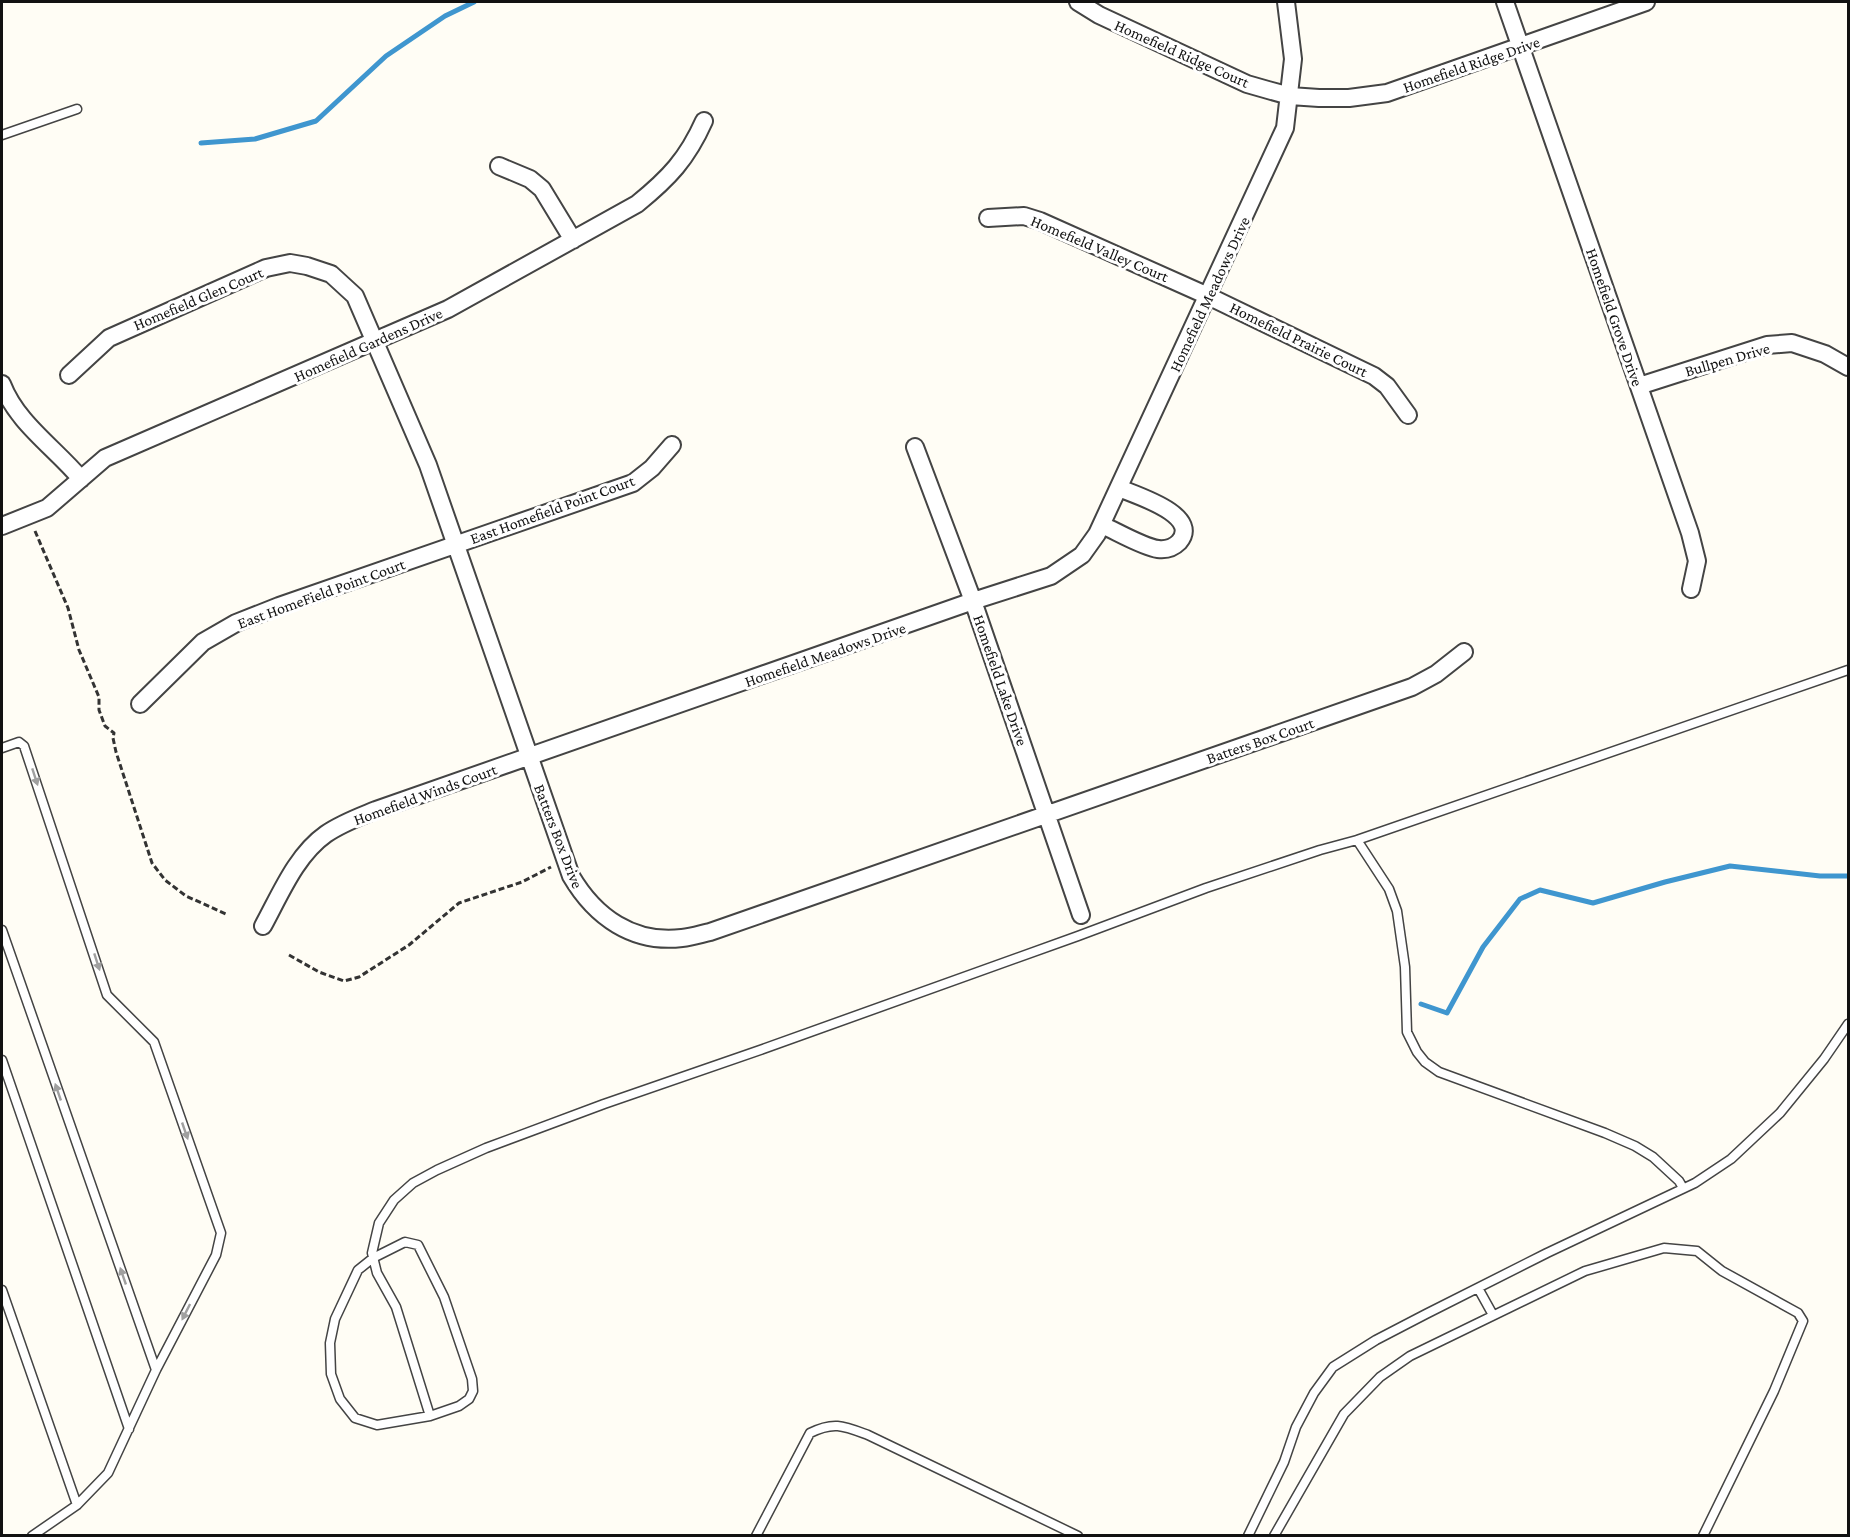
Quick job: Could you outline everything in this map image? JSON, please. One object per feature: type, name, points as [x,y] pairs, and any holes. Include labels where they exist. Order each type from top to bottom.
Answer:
[{"type":"street","name":"Homefield Ridge Court","points":[[1078,2],[1099,15],[1247,84],[1290,96]]},
{"type":"street","name":"Homefield Meadows Drive","points":[[529,757],[973,601],[1051,576],[1082,555],[1102,525],[1285,128],[1293,59],[1286,2]]},
{"type":"street","name":"Homefield Grove Drive","points":[[1505,2],[1690,533],[1697,561],[1691,590]]},
{"type":"street","name":"Homefield Ridge Drive","points":[[1290,96],[1349,98],[1387,93],[1646,2]]},
{"type":"street","name":"Homefield Gardens Drive","points":[[2,526],[46,508],[105,458],[124,448],[448,309],[637,204],[660,186],[681,163],[704,121]]},
{"type":"street","points":[[499,166],[530,179],[542,189],[573,240]]},
{"type":"street","name":"Homefield Valley Court","points":[[988,218],[1024,216],[1040,221],[1208,296]]},
{"type":"street","name":"Homefield Glen Court","points":[[69,375],[108,338],[122,330],[266,268],[290,263],[331,274],[345,285],[355,296],[376,341]]},
{"type":"street","name":"Homefield Prairie Court","points":[[1208,296],[1374,376],[1387,386],[1408,415]]},
{"type":"street","name":"Batters Box Drive","points":[[376,341],[428,465],[572,876],[583,896],[604,916],[628,930],[657,939],[682,938],[710,932],[1048,813]]},
{"type":"street","name":"Bullpen Drive","points":[[1639,386],[1767,345],[1792,343],[1826,354],[1848,367]]},
{"type":"street","points":[[2,384],[23,421],[63,458],[81,479]]},
{"type":"street","name":"East Homefield Point Court","points":[[456,544],[633,483],[652,468],[672,445]]},
{"type":"street","name":"Homefield Lake Drive","points":[[915,447],[973,601],[1048,813],[1081,915]]},
{"type":"street","points":[[1102,525],[1156,549],[1171,549],[1184,534],[1182,523],[1173,513],[1119,488]]},
{"type":"street","name":"East HomeField Point Court","points":[[140,704],[203,642],[236,623],[456,544]]},
{"type":"street","name":"Batters Box Court","points":[[1048,813],[1412,687],[1437,674],[1464,652]]},
{"type":"street","name":"Homefield Winds Court","points":[[263,926],[303,855],[324,835],[344,823],[376,810],[529,757]]},
{"type":"lane","points":[[2,135],[77,109]]},
{"type":"lane","points":[[430,1416],[396,1307],[377,1273],[372,1253],[379,1223],[394,1200],[413,1183],[437,1170],[486,1148],[604,1104],[1078,936],[1206,888],[1357,840],[1848,670]]},
{"type":"lane","points":[[2,748],[19,742],[24,746],[107,995],[154,1042],[220,1233],[216,1256],[156,1370],[108,1473],[77,1505],[32,1536]]},
{"type":"lane","points":[[1357,840],[1389,889],[1397,911],[1405,967],[1407,1032],[1416,1052],[1425,1062],[1440,1072],[1635,1146],[1653,1157],[1679,1181],[1683,1188]]},
{"type":"lane","points":[[2,930],[156,1370]]},
{"type":"lane","points":[[1248,1536],[1284,1462],[1296,1427],[1333,1367],[1376,1340],[1683,1188],[1731,1159],[1780,1113],[1824,1059],[1848,1024]]},
{"type":"lane","points":[[2,1060],[129,1429]]},
{"type":"lane","points":[[405,1242],[418,1245],[444,1297],[472,1379],[473,1391],[469,1399],[459,1406],[430,1416],[377,1425],[363,1422],[350,1413],[340,1400],[331,1374],[330,1343],[334,1319],[358,1270],[374,1258],[405,1242]]},
{"type":"lane","points":[[1274,1536],[1344,1414],[1380,1377],[1410,1356],[1585,1271],[1664,1248],[1697,1251],[1722,1271],[1798,1313],[1803,1321],[1774,1391],[1703,1536]]},
{"type":"lane","points":[[1478,1288],[1493,1315]]},
{"type":"lane","points":[[2,1290],[77,1505]]},
{"type":"lane","points":[[756,1536],[810,1433],[825,1425],[843,1426],[868,1435],[1078,1536]]},
{"type":"path","points":[[34,530],[68,608],[79,650],[99,697],[99,710],[105,726],[114,733],[117,752],[152,863],[165,880],[186,896],[226,914]]},
{"type":"path","points":[[289,955],[319,972],[344,981],[359,977],[409,945],[459,903],[522,882],[566,860]]},
{"type":"waterway","points":[[201,143],[255,139],[316,121],[386,56],[445,16],[474,2]]},
{"type":"waterway","points":[[1421,1004],[1447,1013],[1483,947],[1520,899],[1540,890],[1593,903],[1730,866],[1820,876],[1848,876]]}]
